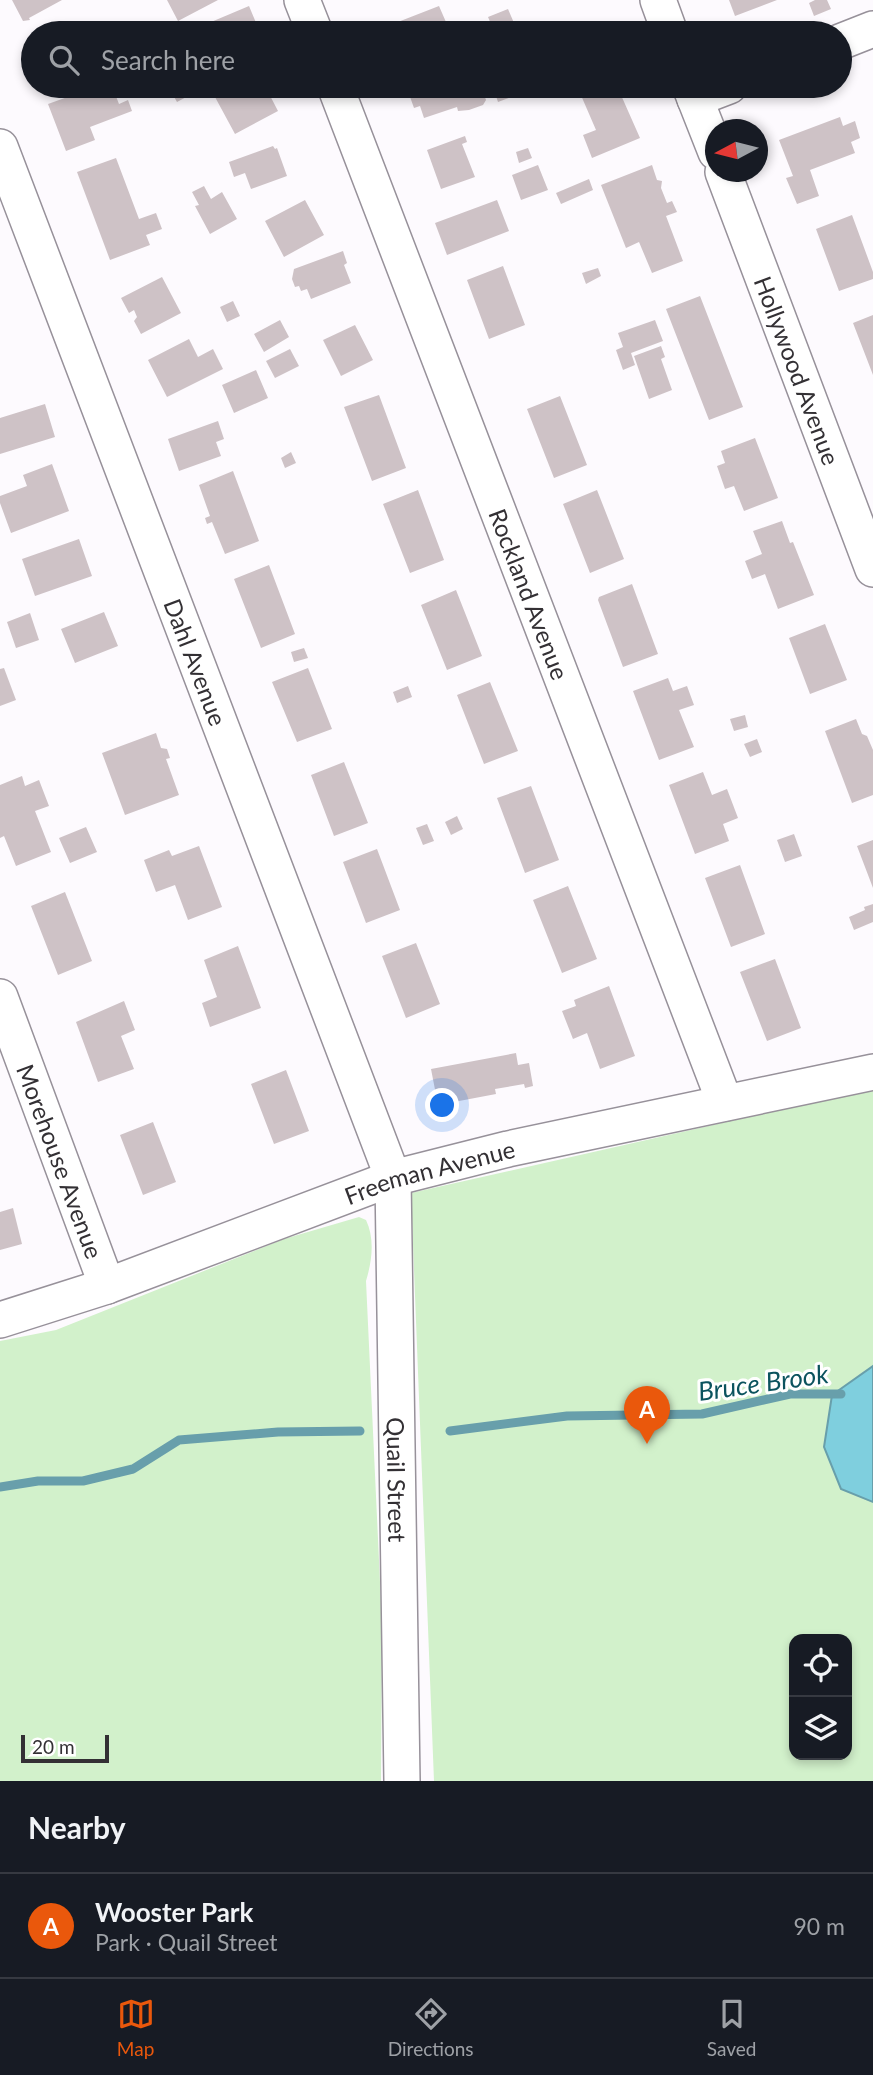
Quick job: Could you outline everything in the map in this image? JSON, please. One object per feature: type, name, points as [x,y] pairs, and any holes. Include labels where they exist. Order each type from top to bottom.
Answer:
[{"type":"street","points":[[303,0],[311,21]]},
{"type":"street","points":[[658,0],[666,21]]},
{"type":"street","points":[[852,37],[873,29]]},
{"type":"street","name":"Rockland Avenue","points":[[340,98],[724,1103]]},
{"type":"street","points":[[695,98],[705,123]]},
{"type":"street","name":"Dahl Avenue","points":[[0,147],[393,1178]]},
{"type":"street","name":"Hollywood Avenue","points":[[727,182],[873,569]]},
{"type":"street","name":"Morehouse Avenue","points":[[0,997],[107,1286]]},
{"type":"street","name":"Freeman Avenue","points":[[0,1320],[107,1286],[393,1178],[508,1149],[873,1072]]},
{"type":"street","name":"Quail Street","points":[[393,1178],[402,1781]]},
{"type":"green space","points":[[873,1089],[873,1781],[434,1781],[411,1193]]},
{"type":"green space","points":[[359,1217],[366,1220],[372,1242],[366,1281],[382,1625],[381,1781],[0,1781],[0,1341],[56,1330],[284,1239]]},
{"type":"water","points":[[873,1366],[873,1502],[841,1489],[824,1447],[832,1395]]},
{"type":"building","points":[[12,0],[62,0],[29,18],[30,20],[23,21]]},
{"type":"building","points":[[167,0],[218,0],[178,21]]},
{"type":"building","points":[[729,0],[777,0],[735,16]]},
{"type":"building","points":[[827,0],[831,9],[814,16],[809,3]]},
{"type":"building","points":[[249,6],[255,21],[213,21]]},
{"type":"building","points":[[439,6],[446,21],[400,21]]},
{"type":"building","points":[[508,9],[513,21],[490,21],[488,17]]},
{"type":"building","points":[[65,98],[117,98],[119,104],[128,100],[132,111],[90,127],[95,140],[66,151],[48,104]]},
{"type":"building","points":[[216,98],[271,98],[278,111],[235,134]]},
{"type":"building","points":[[410,98],[486,100],[483,105],[469,110],[458,111],[457,107],[424,118],[420,106],[414,108]]},
{"type":"building","points":[[582,98],[622,98],[640,138],[592,158],[583,135],[596,130]]},
{"type":"building","points":[[840,117],[843,126],[855,121],[860,138],[851,142],[855,153],[810,170],[819,196],[797,204],[786,178],[793,176],[779,140]]},
{"type":"building","points":[[465,136],[467,142],[462,144],[475,177],[441,189],[427,150]]},
{"type":"building","points":[[273,146],[277,148],[287,176],[251,189],[245,173],[234,177],[229,162]]},
{"type":"building","points":[[528,148],[532,158],[519,163],[516,152]]},
{"type":"building","points":[[116,158],[139,219],[156,213],[162,229],[146,235],[150,245],[110,260],[77,172]]},
{"type":"building","points":[[538,165],[548,190],[521,200],[512,175]]},
{"type":"building","points":[[652,165],[657,180],[662,181],[661,188],[667,203],[672,201],[677,212],[666,216],[683,261],[652,273],[639,242],[626,248],[601,185]]},
{"type":"building","points":[[589,179],[593,190],[561,204],[556,193]]},
{"type":"building","points":[[204,186],[211,199],[222,192],[237,219],[210,234],[195,206],[199,205],[192,192]]},
{"type":"building","points":[[305,200],[324,235],[284,257],[265,221]]},
{"type":"building","points":[[497,200],[509,231],[447,255],[435,223]]},
{"type":"building","points":[[852,215],[873,272],[873,279],[839,291],[816,229]]},
{"type":"building","points":[[343,251],[347,263],[344,265],[351,283],[311,299],[307,289],[301,291],[299,286],[295,287],[292,279],[294,269]]},
{"type":"building","points":[[503,266],[525,325],[489,339],[467,280]]},
{"type":"building","points":[[598,268],[601,276],[586,284],[582,273]]},
{"type":"building","points":[[162,277],[181,313],[141,334],[134,321],[137,317],[134,310],[129,313],[121,298]]},
{"type":"building","points":[[700,296],[743,407],[709,420],[666,309]]},
{"type":"building","points":[[233,301],[240,316],[227,322],[220,307]]},
{"type":"building","points":[[873,315],[873,375],[853,323]]},
{"type":"building","points":[[280,320],[289,337],[264,352],[254,334]]},
{"type":"building","points":[[655,320],[663,341],[631,353],[635,365],[623,370],[616,350],[623,347],[618,333]]},
{"type":"building","points":[[355,325],[373,360],[341,376],[323,340]]},
{"type":"building","points":[[189,339],[198,357],[213,349],[223,369],[167,397],[148,360]]},
{"type":"building","points":[[661,346],[665,357],[661,359],[672,390],[649,399],[634,356]]},
{"type":"building","points":[[290,349],[299,366],[275,378],[266,361]]},
{"type":"building","points":[[256,370],[268,398],[234,413],[222,385]]},
{"type":"building","points":[[379,395],[406,468],[372,481],[344,407]]},
{"type":"building","points":[[560,396],[587,465],[554,478],[527,409]]},
{"type":"building","points":[[45,404],[55,437],[0,454],[0,418]]},
{"type":"building","points":[[218,421],[224,439],[216,442],[221,456],[179,471],[168,439]]},
{"type":"building","points":[[755,438],[778,498],[744,511],[734,486],[725,489],[717,466],[725,463],[721,451]]},
{"type":"building","points":[[291,452],[296,463],[285,468],[281,458]]},
{"type":"building","points":[[52,464],[69,511],[11,533],[0,496],[27,486],[23,475]]},
{"type":"building","points":[[233,471],[259,541],[225,554],[212,522],[207,524],[205,518],[210,516],[199,485]]},
{"type":"building","points":[[418,490],[444,560],[410,573],[383,504]]},
{"type":"building","points":[[597,490],[624,559],[590,573],[563,504]]},
{"type":"building","points":[[782,521],[814,595],[778,609],[765,574],[752,579],[745,561],[762,554],[753,531]]},
{"type":"building","points":[[79,539],[92,576],[35,596],[22,559]]},
{"type":"building","points":[[269,565],[295,634],[261,648],[234,579]]},
{"type":"building","points":[[632,584],[658,654],[623,667],[598,600],[599,597]]},
{"type":"building","points":[[456,590],[482,656],[447,670],[421,605]]},
{"type":"building","points":[[104,612],[118,646],[75,663],[61,629]]},
{"type":"building","points":[[30,613],[39,640],[16,648],[7,622]]},
{"type":"building","points":[[825,624],[847,680],[810,694],[789,638]]},
{"type":"building","points":[[304,648],[308,658],[294,662],[291,652]]},
{"type":"building","points":[[4,668],[16,700],[0,706],[0,669]]},
{"type":"building","points":[[308,668],[332,729],[297,742],[272,682]]},
{"type":"building","points":[[668,678],[673,691],[687,686],[694,705],[679,710],[694,747],[659,760],[633,691]]},
{"type":"building","points":[[490,682],[518,751],[484,764],[457,695]]},
{"type":"building","points":[[408,686],[412,697],[397,703],[393,692]]},
{"type":"building","points":[[745,715],[748,727],[734,731],[730,719]]},
{"type":"building","points":[[856,719],[873,750],[873,795],[852,803],[825,731]]},
{"type":"building","points":[[156,733],[161,748],[167,749],[170,758],[166,759],[179,795],[125,815],[102,753]]},
{"type":"building","points":[[757,739],[762,752],[750,757],[744,744]]},
{"type":"building","points":[[344,762],[368,823],[334,836],[311,775]]},
{"type":"building","points":[[703,772],[712,795],[727,789],[738,818],[723,824],[729,841],[695,854],[669,785]]},
{"type":"building","points":[[22,776],[25,786],[39,780],[49,806],[35,811],[51,852],[16,866],[4,836],[0,838],[0,785]]},
{"type":"building","points":[[531,786],[559,860],[525,873],[497,798]]},
{"type":"building","points":[[457,816],[463,829],[451,835],[445,822]]},
{"type":"building","points":[[427,824],[434,841],[423,845],[416,828]]},
{"type":"building","points":[[86,827],[97,852],[70,863],[59,838]]},
{"type":"building","points":[[794,834],[802,856],[785,862],[777,840]]},
{"type":"building","points":[[873,840],[873,888],[857,846]]},
{"type":"building","points":[[199,846],[222,907],[188,920],[175,885],[156,892],[144,860],[169,850],[172,856]]},
{"type":"building","points":[[377,849],[400,910],[366,923],[343,862]]},
{"type":"building","points":[[740,865],[765,934],[731,947],[705,878]]},
{"type":"building","points":[[568,886],[597,959],[562,973],[533,900]]},
{"type":"building","points":[[65,892],[92,961],[58,975],[31,906]]},
{"type":"building","points":[[873,904],[873,922],[854,930],[849,917]]},
{"type":"building","points":[[416,943],[440,1004],[406,1018],[382,956]]},
{"type":"building","points":[[238,946],[261,1008],[210,1027],[202,1003],[217,997],[204,960]]},
{"type":"building","points":[[775,959],[801,1028],[767,1041],[740,972]]},
{"type":"building","points":[[609,986],[635,1056],[600,1069],[587,1033],[573,1039],[562,1011],[576,1006],[574,1000]]},
{"type":"building","points":[[124,1001],[135,1030],[121,1036],[134,1069],[98,1082],[76,1022]]},
{"type":"building","points":[[516,1053],[518,1065],[529,1063],[533,1086],[525,1088],[524,1084],[495,1089],[496,1094],[438,1105],[431,1069]]},
{"type":"building","points":[[286,1070],[309,1131],[274,1144],[251,1084]]},
{"type":"building","points":[[153,1122],[176,1182],[143,1195],[120,1135]]},
{"type":"building","points":[[13,1208],[22,1244],[0,1250],[0,1212]]},
{"type":"waterway","name":"Bruce Brook","points":[[450,1431],[567,1416],[702,1414],[790,1394],[841,1394]]},
{"type":"waterway","name":"Bruce Brook","points":[[0,1487],[38,1481],[83,1481],[133,1469],[179,1440],[278,1432],[360,1431]]},
{"type":"place","name":"Wooster Park","points":[[647,1444]]}]
